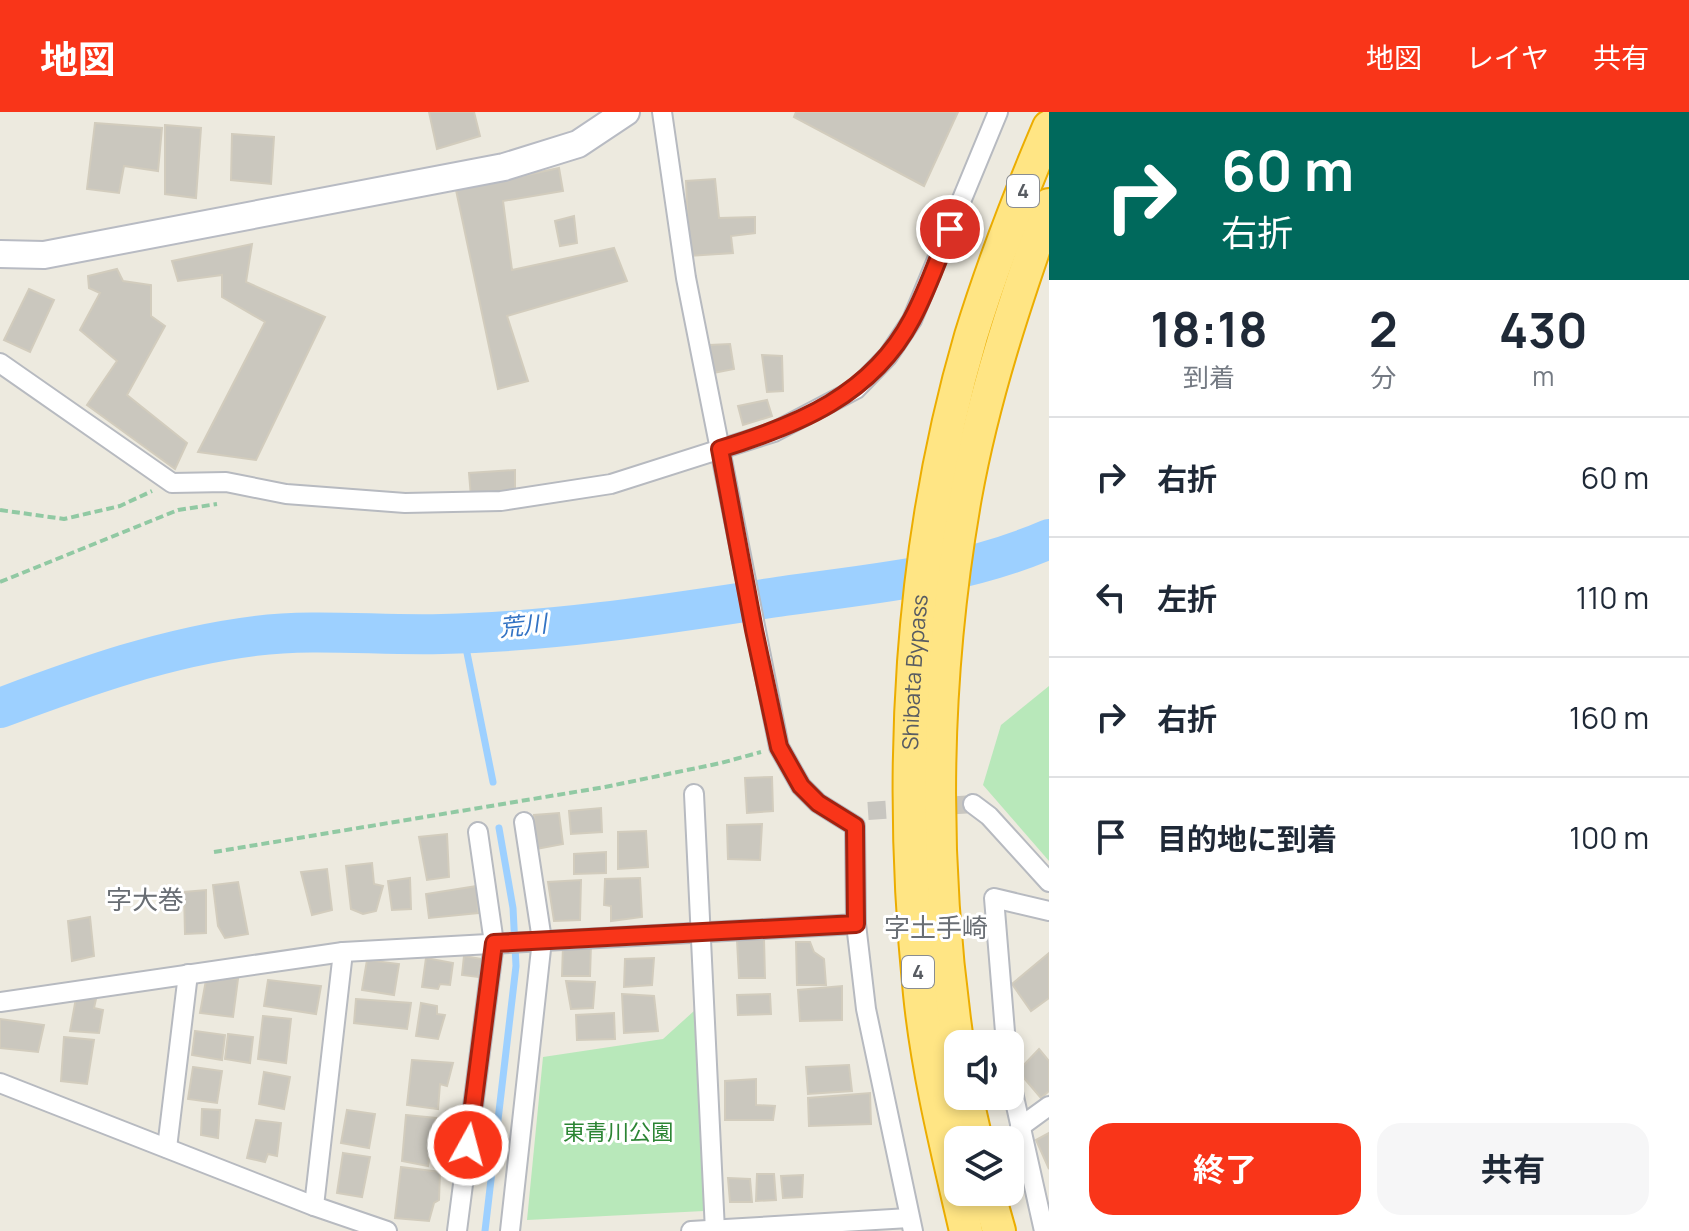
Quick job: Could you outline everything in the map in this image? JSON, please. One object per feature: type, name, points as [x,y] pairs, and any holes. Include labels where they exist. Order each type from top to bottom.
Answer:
[{"type":"highway","name":"Shibata Bypass","points":[[966,1231],[946,1146],[920,997],[910,867],[913,662],[924,564],[940,467],[968,350],[997,256],[1049,127]]},
{"type":"highway","name":"Shibata Bypass","points":[[955,1030],[948,981],[939,865],[943,699],[957,552],[974,457],[1006,331],[1049,205]]},
{"type":"highway","points":[[992,1206],[999,1231]]},
{"type":"street","points":[[0,254],[44,255],[504,167],[578,144],[626,112]]},
{"type":"street","points":[[662,112],[686,278],[779,747],[801,786],[818,803],[855,826]]},
{"type":"street","points":[[0,363],[172,483],[226,482],[286,494],[405,503],[501,501],[611,484],[774,432],[856,389],[888,356],[912,320],[998,112]]},
{"type":"street","points":[[694,794],[715,1230]]},
{"type":"street","points":[[973,804],[989,816],[1049,882]]},
{"type":"street","points":[[691,1231],[911,1224],[866,1009],[856,924],[855,826],[868,811]]},
{"type":"street","points":[[510,1231],[538,940],[524,822]]},
{"type":"street","points":[[457,1231],[499,943],[478,832]]},
{"type":"street","points":[[1005,1030],[994,898],[1049,911]]},
{"type":"street","points":[[0,1002],[343,952],[856,924]]},
{"type":"street","points":[[314,1206],[343,952]]},
{"type":"street","points":[[167,1148],[188,974]]},
{"type":"street","points":[[0,1083],[314,1206],[387,1231]]},
{"type":"street","points":[[1021,1126],[1049,1106]]},
{"type":"street","points":[[1024,1144],[1044,1231]]},
{"type":"path","points":[[0,510],[64,519],[120,506],[172,483]]},
{"type":"path","points":[[0,582],[178,510],[224,503]]},
{"type":"path","points":[[214,852],[605,787],[721,763],[779,747]]},
{"type":"green space","points":[[1049,686],[1049,861],[983,785],[1001,725]]},
{"type":"green space","name":"東青川公園","points":[[694,1011],[704,1211],[527,1220],[543,1057],[663,1039]]},
{"type":"building","points":[[429,112],[474,112],[480,136],[437,149]]},
{"type":"building","points":[[796,112],[958,112],[924,186],[794,117]]},
{"type":"building","points":[[95,123],[162,128],[158,171],[124,166],[119,193],[87,189]]},
{"type":"building","points":[[165,125],[201,128],[196,198],[165,194]]},
{"type":"building","points":[[232,134],[274,137],[271,184],[231,180]]},
{"type":"building","points":[[559,168],[563,191],[503,201],[512,270],[614,248],[627,281],[507,316],[528,381],[498,389],[456,190]]},
{"type":"building","points":[[715,179],[719,218],[755,217],[755,233],[731,236],[733,253],[689,256],[686,181]]},
{"type":"building","points":[[574,216],[577,243],[560,246],[555,221]]},
{"type":"building","points":[[252,244],[246,282],[325,317],[256,460],[198,452],[265,322],[222,297],[222,275],[178,281],[172,261]]},
{"type":"building","points":[[117,269],[123,281],[151,285],[151,316],[165,326],[127,395],[187,443],[175,469],[87,405],[117,361],[80,330],[100,293],[89,288],[88,276]]},
{"type":"building","points":[[29,289],[54,300],[30,352],[4,340]]},
{"type":"building","points":[[730,344],[734,369],[713,373],[710,345]]},
{"type":"building","points":[[762,355],[782,356],[783,391],[767,392]]},
{"type":"building","points":[[767,400],[772,416],[743,425],[738,406]]},
{"type":"building","points":[[515,470],[515,491],[471,497],[469,473]]},
{"type":"building","points":[[772,777],[773,811],[747,813],[745,778]]},
{"type":"building","points":[[601,808],[602,832],[571,834],[569,811]]},
{"type":"building","points":[[559,813],[563,844],[536,849],[534,815]]},
{"type":"building","points":[[762,824],[760,860],[728,859],[727,825]]},
{"type":"building","points":[[646,831],[648,867],[618,869],[618,832]]},
{"type":"building","points":[[447,834],[449,877],[427,880],[419,837]]},
{"type":"building","points":[[606,852],[606,873],[574,874],[574,854]]},
{"type":"building","points":[[372,863],[374,884],[383,886],[376,911],[363,914],[351,909],[346,866]]},
{"type":"building","points":[[327,869],[332,910],[312,915],[301,872]]},
{"type":"building","points":[[410,878],[411,909],[392,910],[388,881]]},
{"type":"building","points":[[640,878],[642,917],[611,921],[611,906],[604,905],[605,879]]},
{"type":"building","points":[[581,880],[580,920],[554,921],[548,882]]},
{"type":"building","points":[[238,882],[248,934],[225,938],[218,926],[213,885]]},
{"type":"building","points":[[477,886],[478,913],[429,918],[426,894]]},
{"type":"building","points":[[206,890],[206,933],[185,934],[184,892]]},
{"type":"building","points":[[90,917],[94,956],[72,961],[68,921]]},
{"type":"building","points":[[764,939],[765,978],[739,978],[737,940]]},
{"type":"building","points":[[796,942],[810,942],[814,952],[824,959],[826,985],[797,985]]},
{"type":"building","points":[[591,944],[590,976],[562,976],[563,945]]},
{"type":"building","points":[[1049,953],[1049,998],[1031,1011],[1012,984]]},
{"type":"building","points":[[464,956],[482,959],[478,977],[462,975]]},
{"type":"building","points":[[426,958],[453,963],[450,985],[440,984],[438,989],[422,987]]},
{"type":"building","points":[[654,958],[652,985],[624,987],[625,959]]},
{"type":"building","points":[[367,960],[399,964],[394,995],[362,990]]},
{"type":"building","points":[[217,977],[238,979],[233,1017],[200,1013],[206,980]]},
{"type":"building","points":[[268,980],[321,986],[316,1014],[264,1006]]},
{"type":"building","points":[[566,981],[595,982],[593,1008],[571,1009]]},
{"type":"building","points":[[842,986],[842,1020],[800,1021],[798,990]]},
{"type":"building","points":[[622,994],[654,996],[658,1031],[624,1033]]},
{"type":"building","points":[[770,994],[771,1014],[738,1015],[737,995]]},
{"type":"building","points":[[76,998],[96,999],[94,1008],[103,1010],[99,1033],[70,1031]]},
{"type":"building","points":[[356,999],[411,1003],[407,1029],[354,1023]]},
{"type":"building","points":[[421,1003],[437,1006],[437,1014],[445,1015],[438,1039],[416,1036]]},
{"type":"building","points":[[614,1013],[615,1039],[577,1040],[576,1015]]},
{"type":"building","points":[[263,1016],[291,1019],[286,1063],[258,1059]]},
{"type":"building","points":[[0,1019],[44,1025],[38,1052],[0,1048]]},
{"type":"building","points":[[195,1031],[225,1035],[222,1060],[192,1055]]},
{"type":"building","points":[[228,1034],[253,1037],[250,1063],[225,1059]]},
{"type":"building","points":[[64,1037],[94,1040],[87,1084],[61,1081]]},
{"type":"building","points":[[1039,1049],[1049,1061],[1049,1091],[1041,1098],[1024,1078],[1024,1065]]},
{"type":"building","points":[[412,1060],[453,1063],[447,1086],[440,1084],[438,1109],[407,1105]]},
{"type":"building","points":[[849,1065],[852,1091],[808,1094],[806,1067]]},
{"type":"building","points":[[193,1067],[222,1071],[217,1103],[188,1099]]},
{"type":"building","points":[[264,1072],[290,1077],[284,1109],[259,1104]]},
{"type":"building","points":[[756,1079],[756,1105],[775,1106],[773,1120],[725,1120],[725,1081]]},
{"type":"building","points":[[870,1093],[871,1124],[809,1126],[808,1098]]},
{"type":"building","points":[[202,1109],[220,1110],[218,1138],[201,1135]]},
{"type":"building","points":[[347,1110],[375,1114],[369,1148],[341,1143]]},
{"type":"building","points":[[406,1115],[436,1118],[428,1166],[402,1161]]},
{"type":"building","points":[[256,1120],[281,1123],[277,1156],[268,1154],[265,1162],[247,1158]]},
{"type":"building","points":[[1049,1133],[1049,1169],[1036,1140]]},
{"type":"building","points":[[343,1153],[370,1157],[362,1197],[337,1193]]},
{"type":"building","points":[[401,1167],[440,1172],[439,1200],[434,1203],[429,1221],[395,1218]]},
{"type":"building","points":[[757,1174],[774,1174],[776,1200],[756,1201]]},
{"type":"building","points":[[803,1175],[802,1197],[783,1198],[781,1176]]},
{"type":"building","points":[[728,1178],[750,1179],[752,1202],[730,1202]]},
{"type":"waterway","name":"荒川","points":[[0,708],[125,664],[222,641],[301,633],[419,634],[528,630],[614,621],[952,570],[1017,552],[1049,539]]},
{"type":"waterway","points":[[463,633],[493,782]]},
{"type":"waterway","points":[[485,1231],[516,966],[513,908],[499,828]]},
{"type":"tunnel","points":[[868,811],[973,804]]},
{"type":"district","name":"字大巻","points":[[145,900]]},
{"type":"district","name":"字土手崎","points":[[936,928]]},
{"type":"route","points":[[468,1145],[494,943],[856,924],[855,826],[818,803],[801,786],[779,747],[720,449],[774,432],[856,389],[888,356],[912,320],[950,229]]}]
